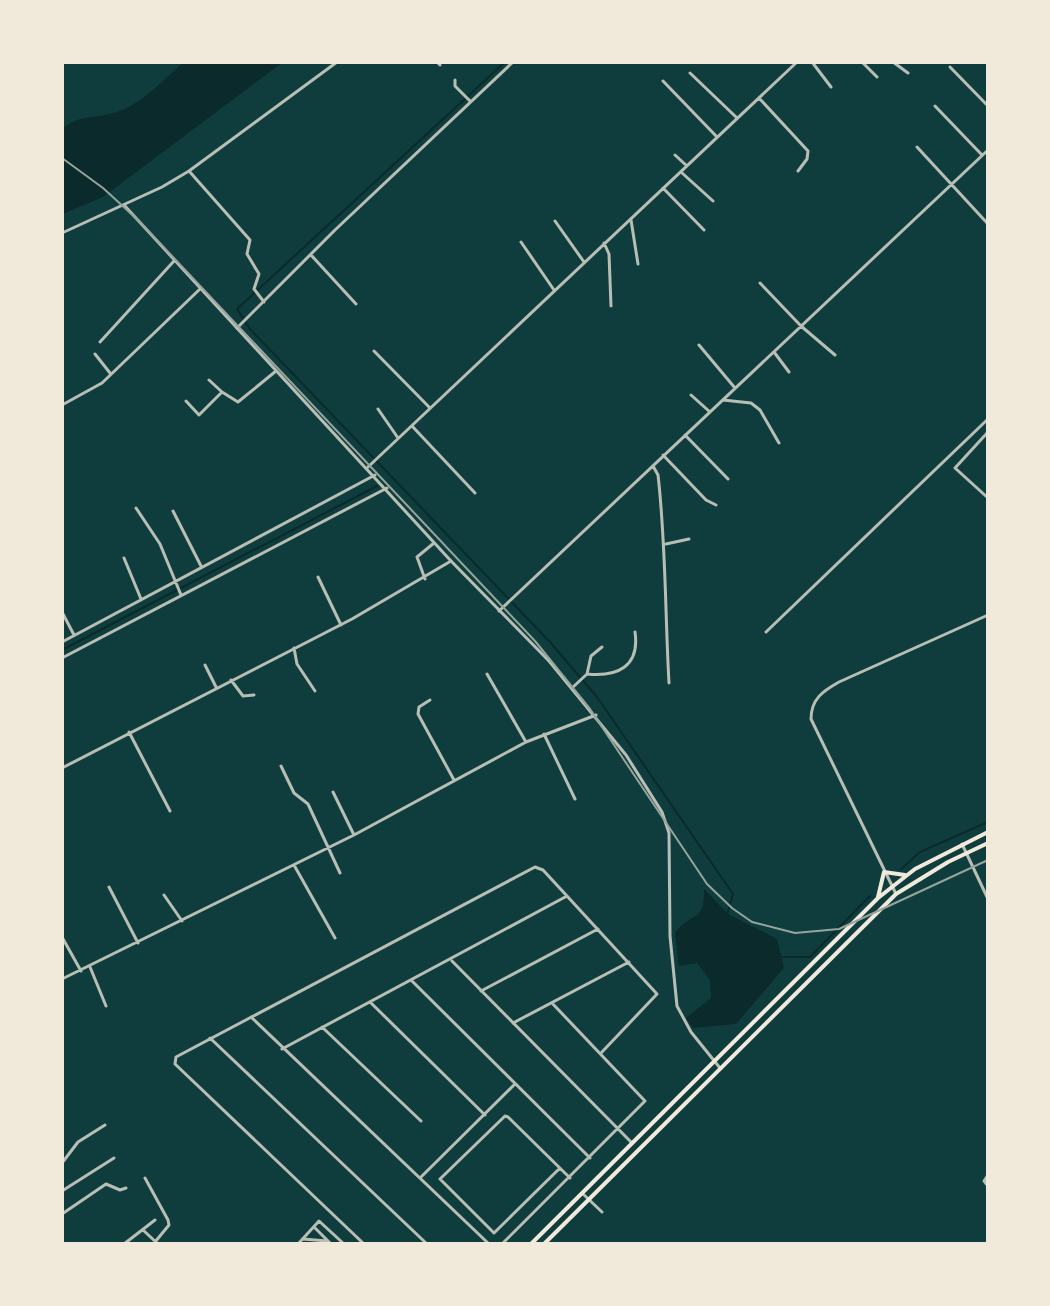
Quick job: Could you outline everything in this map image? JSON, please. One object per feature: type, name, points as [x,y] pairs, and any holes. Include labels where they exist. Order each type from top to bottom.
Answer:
[{"type":"main road","points":[[531,1244],[878,898],[907,875],[988,832]]},
{"type":"main road","points":[[544,1244],[896,894],[988,843]]},
{"type":"main road","points":[[878,898],[884,872],[907,875]]},
{"type":"street","points":[[62,233],[189,171],[337,62]]},
{"type":"street","points":[[239,327],[469,100],[513,62]]},
{"type":"street","points":[[369,465],[797,62]]},
{"type":"street","points":[[812,62],[831,87]]},
{"type":"street","points":[[862,62],[877,77]]},
{"type":"street","points":[[893,62],[908,73]]},
{"type":"street","points":[[950,67],[988,106]]},
{"type":"street","points":[[690,73],[737,118]]},
{"type":"street","points":[[455,80],[455,86],[469,100]]},
{"type":"street","points":[[663,81],[717,137]]},
{"type":"street","points":[[759,98],[808,151],[807,159],[798,171]]},
{"type":"street","points":[[935,106],[983,155]]},
{"type":"street","points":[[917,147],[988,224]]},
{"type":"street","points":[[499,611],[988,150]]},
{"type":"street","points":[[675,155],[687,166]]},
{"type":"street","points":[[189,171],[250,240],[247,254],[259,274],[254,289],[264,302]]},
{"type":"street","points":[[681,172],[713,201]]},
{"type":"street","points":[[663,188],[704,230]]},
{"type":"street","points":[[124,205],[276,370],[369,465],[451,561],[572,688],[596,715],[649,788],[669,833],[670,936],[680,1015],[721,1068]]},
{"type":"street","points":[[631,218],[638,264]]},
{"type":"street","points":[[555,221],[584,262]]},
{"type":"street","points":[[521,242],[554,290]]},
{"type":"street","points":[[604,243],[609,254],[611,306]]},
{"type":"street","points":[[311,255],[356,304]]},
{"type":"street","points":[[100,342],[174,261]]},
{"type":"street","points":[[760,283],[801,326],[835,355]]},
{"type":"street","points":[[62,405],[111,374],[200,289]]},
{"type":"street","points":[[699,345],[735,388]]},
{"type":"street","points":[[374,351],[430,408]]},
{"type":"street","points":[[774,352],[789,372]]},
{"type":"street","points":[[95,354],[111,374]]},
{"type":"street","points":[[209,380],[238,402],[276,370]]},
{"type":"street","points":[[186,401],[199,415],[222,392]]},
{"type":"street","points":[[691,395],[710,412]]},
{"type":"street","points":[[723,400],[751,403],[760,410],[779,443]]},
{"type":"street","points":[[378,409],[398,438]]},
{"type":"street","points":[[766,632],[988,419]]},
{"type":"street","points":[[412,425],[475,493]]},
{"type":"street","points":[[987,434],[955,468],[988,498]]},
{"type":"street","points":[[685,435],[728,479]]},
{"type":"street","points":[[663,455],[706,500],[716,505]]},
{"type":"street","points":[[652,465],[658,475],[666,544],[663,588],[669,683]]},
{"type":"street","points":[[62,642],[375,475]]},
{"type":"street","points":[[62,657],[387,488]]},
{"type":"street","points":[[136,508],[160,544],[181,594]]},
{"type":"street","points":[[173,511],[201,566]]},
{"type":"street","points":[[666,544],[689,539]]},
{"type":"street","points":[[425,579],[417,557],[435,542]]},
{"type":"street","points":[[124,558],[141,599]]},
{"type":"street","points":[[62,768],[341,625],[425,579],[451,561]]},
{"type":"street","points":[[318,577],[341,625]]},
{"type":"street","points":[[62,612],[74,635]]},
{"type":"street","points":[[896,894],[811,719],[811,711],[820,693],[839,682],[988,615]]},
{"type":"street","points":[[586,675],[608,676],[627,667],[636,650],[635,632]]},
{"type":"street","points":[[572,688],[586,675],[589,659],[602,647]]},
{"type":"street","points":[[294,648],[297,664],[315,691]]},
{"type":"street","points":[[205,665],[216,687]]},
{"type":"street","points":[[487,674],[526,742]]},
{"type":"street","points":[[231,680],[243,696],[254,695]]},
{"type":"street","points":[[430,700],[419,707],[418,714],[455,781]]},
{"type":"street","points":[[62,979],[354,835],[526,742],[596,715]]},
{"type":"street","points":[[129,732],[170,811]]},
{"type":"street","points":[[544,734],[575,799]]},
{"type":"street","points":[[281,766],[294,793],[308,804],[340,873]]},
{"type":"street","points":[[333,792],[354,835]]},
{"type":"street","points":[[962,844],[988,899]]},
{"type":"street","points":[[294,865],[335,938]]},
{"type":"street","points":[[364,1244],[175,1064],[176,1057],[535,867],[543,870],[655,990],[656,998],[602,1052]]},
{"type":"street","points":[[109,887],[138,943]]},
{"type":"street","points":[[164,895],[182,921]]},
{"type":"street","points":[[282,1049],[567,896]]},
{"type":"street","points":[[481,991],[598,929]]},
{"type":"street","points":[[62,937],[81,971]]},
{"type":"street","points":[[451,960],[632,1143]]},
{"type":"street","points":[[513,1023],[629,962]]},
{"type":"street","points":[[90,967],[106,1006]]},
{"type":"street","points":[[411,980],[590,1158]]},
{"type":"street","points":[[370,1002],[485,1115]]},
{"type":"street","points":[[502,1244],[645,1101],[602,1052],[552,1003]]},
{"type":"street","points":[[251,1017],[489,1244]]},
{"type":"street","points":[[322,1027],[421,1121]]},
{"type":"street","points":[[210,1038],[427,1244]]},
{"type":"street","points":[[420,1179],[515,1084]]},
{"type":"street","points":[[560,1168],[494,1233],[440,1179],[505,1116],[560,1168],[570,1178]]},
{"type":"street","points":[[62,1163],[78,1142],[105,1125]]},
{"type":"street","points":[[62,1191],[114,1158]]},
{"type":"street","points":[[988,1175],[984,1181],[988,1186]]},
{"type":"street","points":[[143,1229],[157,1243],[169,1225],[145,1178]]},
{"type":"street","points":[[62,1214],[106,1184],[120,1190],[126,1188]]},
{"type":"street","points":[[582,1193],[602,1212]]},
{"type":"street","points":[[124,1244],[155,1220]]},
{"type":"street","points":[[298,1244],[319,1221],[344,1244]]},
{"type":"street","points":[[314,1227],[329,1242]]},
{"type":"street","points":[[302,1239],[329,1242]]},
{"type":"water","points":[[184,62],[283,62],[103,197],[62,214],[62,129],[77,120],[114,113],[130,106]]},
{"type":"water","points":[[704,889],[728,914],[777,939],[784,968],[736,1024],[693,1028],[686,1018],[711,998],[710,980],[697,963],[679,966],[675,933],[699,912]]},
{"type":"waterway","points":[[505,62],[237,309],[250,329],[550,642],[597,697],[733,894],[727,915]]},
{"type":"waterway","points":[[62,650],[377,486]]},
{"type":"waterway","points":[[901,869],[920,852],[988,822]]},
{"type":"waterway","points":[[779,957],[810,957],[870,896]]},
{"type":"tram line","points":[[62,158],[103,188],[139,221],[535,641],[590,709],[707,884],[732,908],[752,922],[795,933],[839,929],[988,860]]}]
